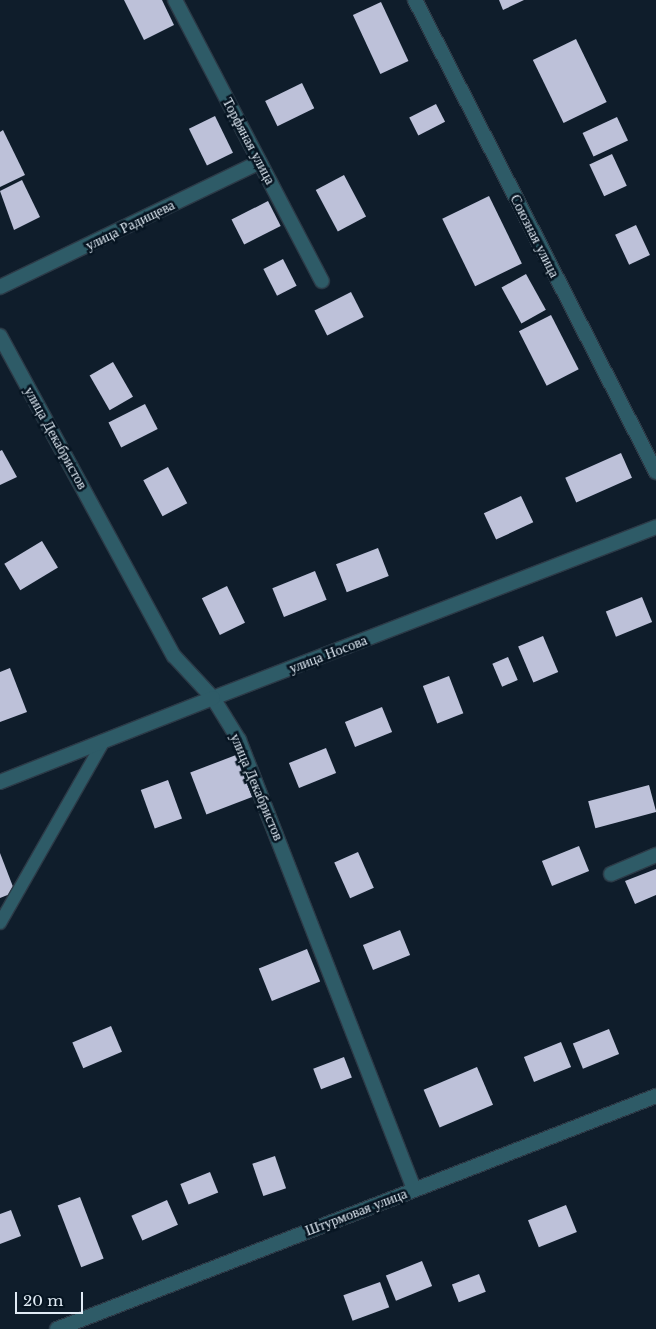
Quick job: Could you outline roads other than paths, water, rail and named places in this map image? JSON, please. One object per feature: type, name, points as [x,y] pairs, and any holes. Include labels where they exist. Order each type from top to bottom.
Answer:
[{"type":"street","name":"Торфяная улица","points":[[175,0],[322,281]]},
{"type":"street","name":"Союзная улица","points":[[415,0],[656,472]]},
{"type":"street","name":"улица Радищева","points":[[0,287],[260,162]]},
{"type":"street","name":"улица Декабристов","points":[[0,336],[174,656],[213,698],[239,740],[414,1189]]},
{"type":"street","name":"улица Носова","points":[[0,782],[656,527]]},
{"type":"street","points":[[611,874],[656,855]]},
{"type":"street","name":"Штурмовая улица","points":[[58,1329],[656,1096]]},
{"type":"lane","points":[[0,923],[104,741]]}]
